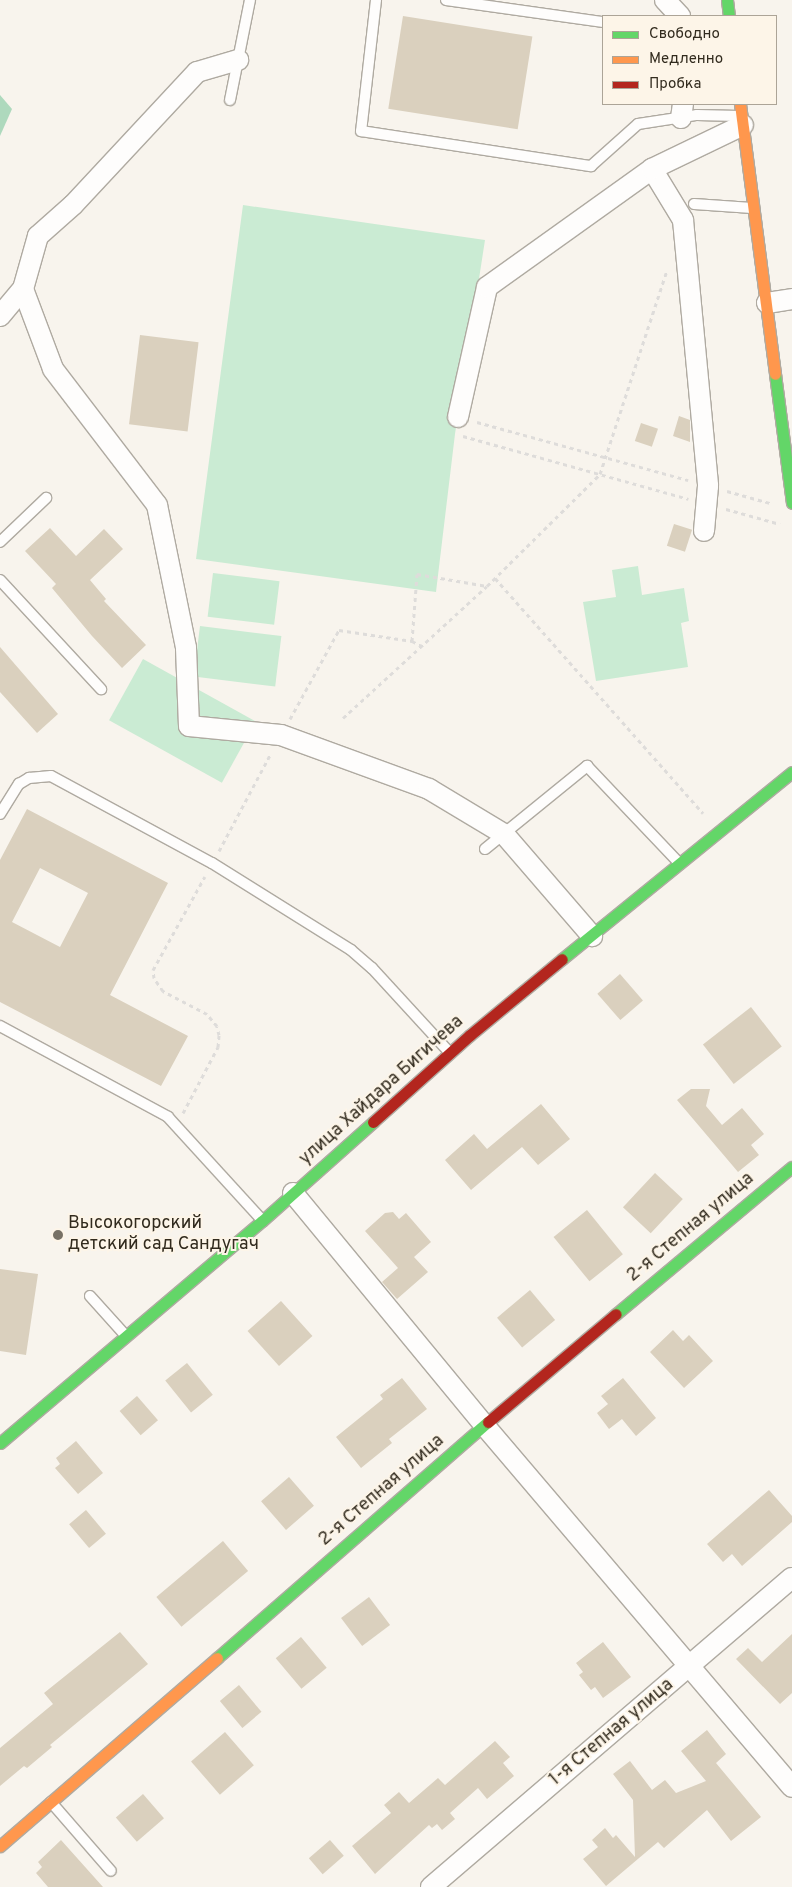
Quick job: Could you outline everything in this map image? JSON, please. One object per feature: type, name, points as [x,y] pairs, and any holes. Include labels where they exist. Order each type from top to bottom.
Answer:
[{"type":"street","points":[[665,0],[679,15]]},
{"type":"street","points":[[727,0],[729,15]]},
{"type":"street","points":[[0,316],[24,289],[38,236],[73,205],[197,72],[238,60]]},
{"type":"street","points":[[740,105],[752,208],[767,303],[792,504]]},
{"type":"street","points":[[456,426],[487,287],[652,169],[742,120]]},
{"type":"street","points":[[652,169],[683,220],[704,531]]},
{"type":"street","points":[[24,289],[53,369],[157,505],[186,648],[189,726],[281,736],[429,789],[504,834],[592,936]]},
{"type":"street","points":[[767,303],[792,299]]},
{"type":"street","name":"улица Хайдара Бигичева","points":[[0,1443],[262,1221],[451,1054],[792,772]]},
{"type":"street","name":"2-я Степная улица","points":[[0,1846],[484,1425],[792,1167]]},
{"type":"street","points":[[293,1193],[484,1425],[792,1787]]},
{"type":"street","name":"1-я Степная улица","points":[[431,1887],[792,1578]]},
{"type":"lane","points":[[230,100],[250,0]]},
{"type":"lane","points":[[376,0],[361,131],[591,166],[638,124],[682,111],[742,120]]},
{"type":"lane","points":[[446,0],[602,22]]},
{"type":"lane","points":[[694,204],[752,208]]},
{"type":"lane","points":[[0,542],[46,498]]},
{"type":"lane","points":[[0,580],[101,689]]},
{"type":"lane","points":[[485,849],[587,766],[680,865]]},
{"type":"lane","points":[[0,814],[19,784],[28,778],[51,776],[212,864],[351,950],[372,968],[451,1054]]},
{"type":"lane","points":[[0,1026],[168,1117],[262,1221]]},
{"type":"lane","points":[[90,1296],[126,1336]]},
{"type":"lane","points":[[51,1802],[111,1871]]},
{"type":"path","points":[[343,718],[487,586],[600,474],[668,266]]},
{"type":"path","points":[[456,426],[606,458],[702,493]]},
{"type":"path","points":[[456,426],[600,474],[773,504]]},
{"type":"path","points":[[715,506],[782,525]]},
{"type":"path","points":[[412,641],[417,574],[487,586]]},
{"type":"path","points":[[495,578],[720,832]]},
{"type":"path","points":[[168,1117],[186,1110],[218,1047],[220,1035],[217,1026],[207,1014],[163,991],[154,978],[154,970],[339,630],[412,641],[422,646]]},
{"type":"green space","points":[[0,95],[12,109],[0,136]]},
{"type":"green space","points":[[243,205],[485,240],[455,434],[436,592],[196,559]]},
{"type":"green space","points":[[638,566],[642,595],[684,588],[689,621],[681,623],[688,667],[596,681],[583,602],[616,597],[612,570]]},
{"type":"green space","points":[[213,573],[280,581],[274,625],[208,617]]},
{"type":"green space","points":[[200,626],[281,636],[275,687],[194,677]]},
{"type":"green space","points":[[143,659],[256,722],[222,783],[109,720]]},
{"type":"building","points":[[403,16],[532,36],[518,129],[388,109]]},
{"type":"building","points":[[140,335],[199,342],[188,432],[129,424]]},
{"type":"building","points":[[679,416],[690,420],[690,442],[673,436]]},
{"type":"building","points":[[641,423],[658,429],[652,447],[635,441]]},
{"type":"building","points":[[674,524],[692,530],[685,552],[667,546]]},
{"type":"building","points":[[50,528],[76,556],[104,529],[123,549],[90,580],[106,599],[104,601],[146,645],[122,668],[92,636],[52,588],[56,584],[25,551]]},
{"type":"building","points":[[0,647],[58,714],[37,733],[0,692]]},
{"type":"building","points":[[27,809],[168,883],[110,995],[188,1036],[161,1086],[0,1002],[0,860]],"holes":[[[40,868],[88,893],[60,947],[12,922]]]},
{"type":"building","points":[[620,974],[643,1000],[620,1020],[597,994]]},
{"type":"building","points":[[751,1007],[782,1046],[734,1084],[703,1045]]},
{"type":"building","points":[[691,1089],[710,1089],[706,1106],[722,1125],[742,1108],[764,1134],[751,1145],[759,1155],[738,1172],[677,1100]]},
{"type":"building","points":[[541,1104],[570,1139],[538,1165],[522,1147],[471,1190],[445,1160],[474,1134],[487,1149]]},
{"type":"building","points":[[655,1173],[683,1199],[651,1233],[623,1207]]},
{"type":"building","points":[[587,1210],[623,1254],[589,1281],[554,1237]]},
{"type":"building","points":[[393,1212],[399,1219],[406,1213],[431,1242],[414,1257],[428,1272],[397,1299],[382,1282],[398,1268],[365,1231],[385,1213]]},
{"type":"building","points":[[0,1269],[38,1274],[26,1355],[0,1351]]},
{"type":"building","points":[[530,1290],[555,1320],[522,1348],[497,1318]]},
{"type":"building","points":[[281,1301],[312,1336],[279,1366],[248,1331]]},
{"type":"building","points":[[673,1330],[683,1341],[689,1335],[713,1361],[684,1388],[650,1352]]},
{"type":"building","points":[[187,1363],[213,1395],[191,1412],[165,1381]]},
{"type":"building","points":[[402,1378],[427,1409],[389,1439],[392,1443],[361,1468],[336,1437],[383,1399],[380,1395]]},
{"type":"building","points":[[623,1378],[656,1418],[636,1436],[622,1419],[609,1429],[597,1413],[608,1404],[601,1396]]},
{"type":"building","points":[[137,1396],[158,1420],[141,1435],[120,1411]]},
{"type":"building","points":[[76,1441],[103,1473],[78,1494],[55,1468],[60,1464],[56,1458]]},
{"type":"building","points":[[289,1477],[314,1506],[286,1530],[261,1501]]},
{"type":"building","points":[[769,1490],[792,1516],[792,1522],[742,1566],[732,1554],[723,1562],[707,1544]]},
{"type":"building","points":[[86,1510],[106,1534],[89,1548],[69,1524]]},
{"type":"building","points":[[223,1541],[248,1571],[181,1627],[156,1597]]},
{"type":"building","points":[[369,1597],[390,1625],[362,1646],[341,1618]]},
{"type":"building","points":[[120,1632],[148,1664],[50,1745],[52,1747],[27,1768],[24,1766],[0,1786],[0,1748],[53,1704],[44,1693]]},
{"type":"building","points":[[792,1634],[792,1693],[780,1704],[736,1659],[748,1648],[762,1662]]},
{"type":"building","points":[[301,1637],[327,1668],[301,1689],[276,1658]]},
{"type":"building","points":[[603,1642],[631,1677],[603,1698],[595,1687],[591,1690],[579,1675],[583,1672],[576,1663]]},
{"type":"building","points":[[239,1685],[261,1712],[242,1728],[220,1701]]},
{"type":"building","points":[[707,1730],[726,1754],[716,1763],[761,1817],[731,1841],[707,1810],[664,1848],[658,1842],[606,1886],[583,1859],[598,1847],[592,1840],[605,1828],[613,1838],[616,1835],[635,1857],[633,1800],[613,1774],[630,1761],[652,1790],[665,1780],[676,1793],[706,1781],[681,1751]]},
{"type":"building","points":[[225,1732],[254,1765],[220,1795],[191,1762]]},
{"type":"building","points":[[495,1741],[510,1757],[503,1763],[514,1776],[487,1799],[478,1788],[450,1813],[455,1819],[442,1830],[437,1824],[432,1828],[429,1825],[375,1874],[352,1846],[391,1813],[384,1805],[399,1792],[409,1803],[438,1778],[445,1785]]},
{"type":"building","points":[[143,1794],[164,1818],[137,1842],[116,1818]]},
{"type":"building","points":[[61,1840],[103,1887],[48,1887],[36,1873],[42,1867],[38,1862]]},
{"type":"building","points":[[330,1840],[344,1856],[323,1874],[309,1858]]},
{"type":"traffic: fast","points":[[727,0],[729,15]]},
{"type":"traffic: fast","points":[[775,374],[792,503]]},
{"type":"traffic: fast","points":[[562,959],[792,772]]},
{"type":"traffic: fast","points":[[0,1443],[262,1221],[373,1122]]},
{"type":"traffic: fast","points":[[616,1314],[792,1167]]},
{"type":"traffic: fast","points":[[217,1658],[488,1422]]},
{"type":"traffic: slow","points":[[740,105],[775,374]]},
{"type":"traffic: slow","points":[[0,1846],[217,1658]]},
{"type":"traffic: jam","points":[[373,1122],[470,1035],[562,959]]},
{"type":"traffic: jam","points":[[488,1422],[616,1314]]},
{"type":"place","name":"Высокогорский детский сад Сандугач","points":[[58,1235]]}]
